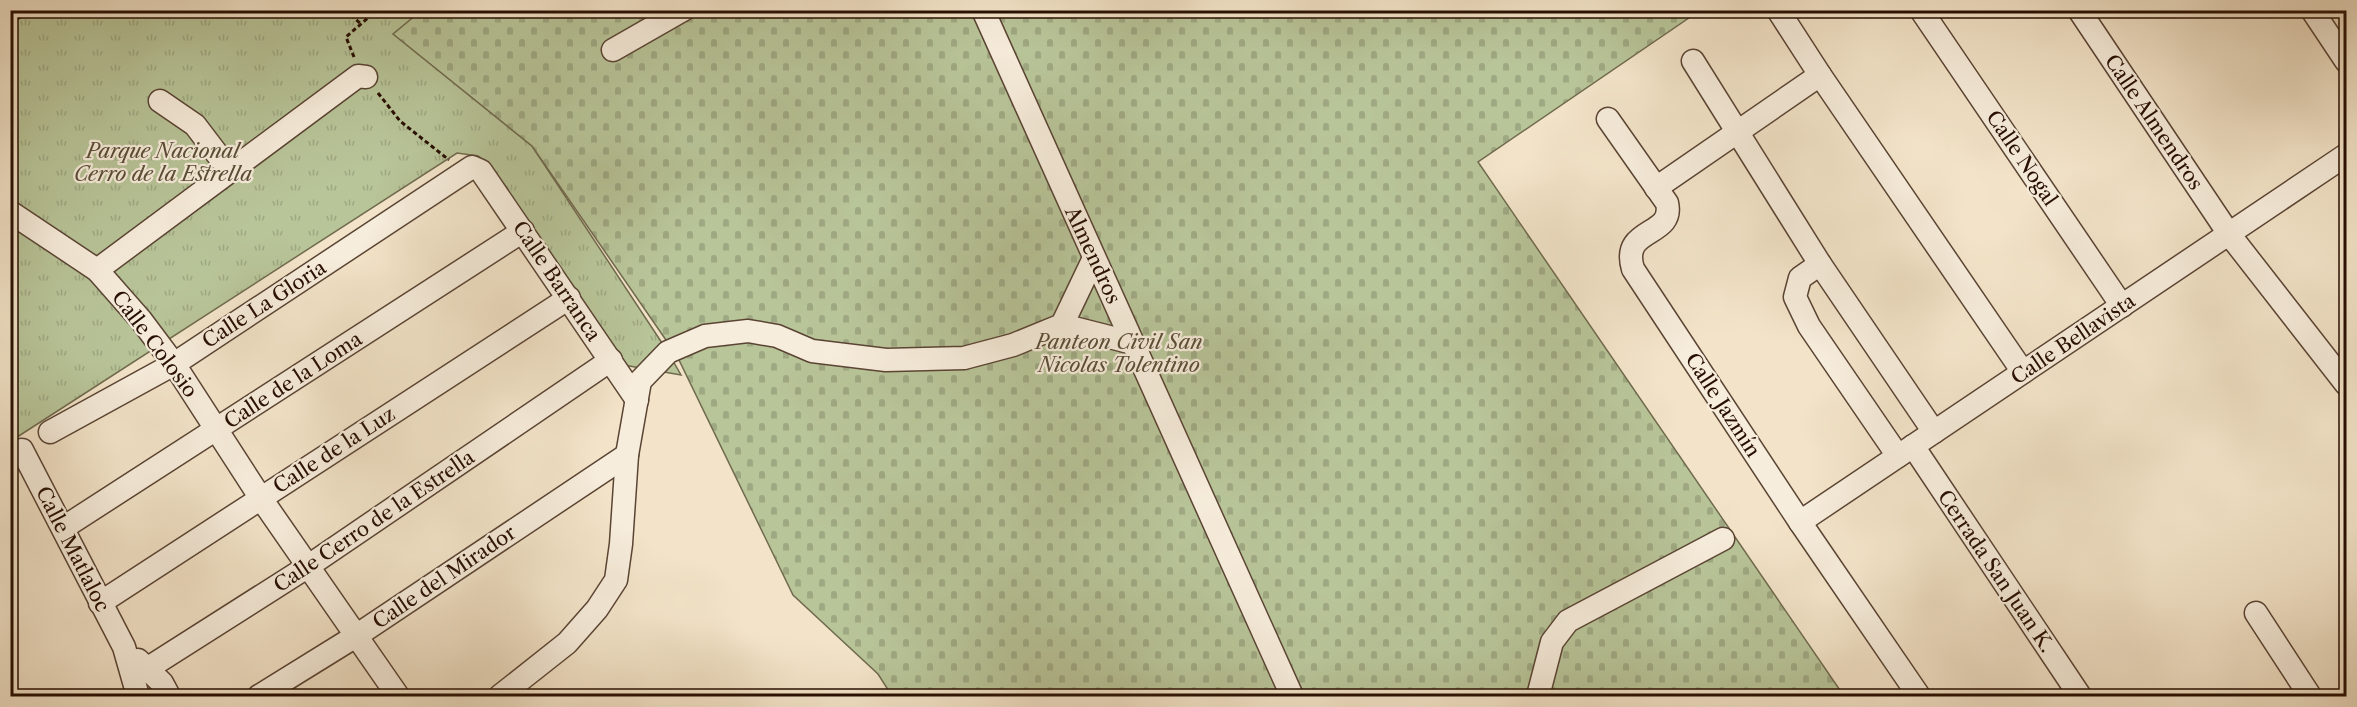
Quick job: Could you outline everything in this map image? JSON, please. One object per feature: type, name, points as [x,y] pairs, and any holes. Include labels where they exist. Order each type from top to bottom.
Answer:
[{"type":"street","points":[[613,50],[683,10]]},
{"type":"street","name":"Almendros","points":[[983,10],[1292,696]]},
{"type":"street","points":[[1778,10],[2023,372]]},
{"type":"street","name":"Calle Nogal","points":[[1921,10],[2122,306]]},
{"type":"street","name":"Calle Almendros","points":[[2079,10],[2229,234],[2346,384]]},
{"type":"street","points":[[2312,10],[2346,61]]},
{"type":"street","points":[[1693,61],[1820,264],[1934,432]]},
{"type":"street","points":[[1656,188],[1820,75]]},
{"type":"street","points":[[96,270],[358,76],[366,77]]},
{"type":"street","points":[[159,101],[195,125],[230,171]]},
{"type":"street","name":"Calle Jazmín","points":[[1608,119],[1667,203],[1670,214],[1666,221],[1634,244],[1629,256],[1633,269],[1800,522],[1919,696]]},
{"type":"street","name":"Calle Bellavista","points":[[1800,522],[2346,155]]},
{"type":"street","name":"Calle Barranca","points":[[470,168],[481,171],[637,400]]},
{"type":"street","name":"Calle La Gloria","points":[[50,432],[174,364],[470,168]]},
{"type":"street","name":"Calle Colosio","points":[[10,212],[96,270],[141,320],[174,364],[307,567],[398,696]]},
{"type":"street","name":"Calle de la Loma","points":[[63,528],[524,231]]},
{"type":"street","points":[[1062,325],[1094,258]]},
{"type":"street","name":"Cerrada San Juan K.","points":[[1820,264],[1800,278],[1795,297],[1809,326],[1906,451],[2080,696]]},
{"type":"street","name":"Calle de la Luz","points":[[100,603],[569,298]]},
{"type":"street","points":[[500,696],[567,643],[597,609],[616,580],[621,544],[627,455],[640,381],[668,352],[705,336],[748,331],[777,336],[812,351],[886,360],[964,358],[1013,345],[1062,325],[1133,343]]},
{"type":"street","name":"Calle Cerro de la Estrella","points":[[140,681],[610,360]]},
{"type":"street","name":"Calle Matlaloc","points":[[22,450],[140,681],[162,683],[169,696]]},
{"type":"street","name":"Calle del Mirador","points":[[259,696],[356,636],[627,455]]},
{"type":"street","points":[[1538,696],[1551,642],[1568,621],[1723,539]]},
{"type":"street","points":[[2256,613],[2310,696]]},
{"type":"path","points":[[10,22],[36,10]]},
{"type":"path","points":[[345,10],[360,23]]},
{"type":"path","points":[[377,10],[346,37],[355,60],[400,121],[458,166],[470,168]]},
{"type":"green space","name":"Panteon Civil San Nicolas Tolentino","points":[[422,10],[1699,11],[1478,162],[1844,696],[892,696],[878,674],[793,595],[677,356],[532,146],[393,34]]},
{"type":"green space","name":"Parque Nacional Cerro de la Estrella","points":[[11,11],[422,11],[394,34],[532,146],[681,375],[618,364],[493,169],[478,156],[457,153],[11,441]]}]
